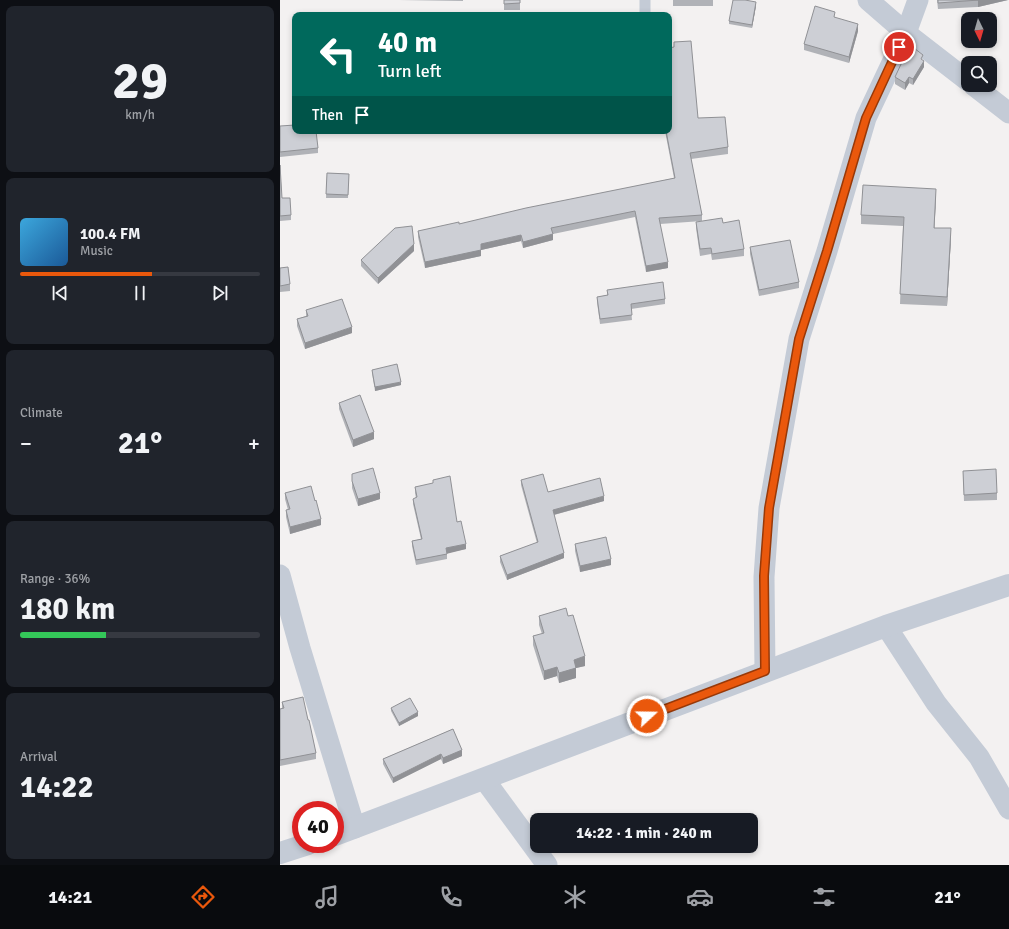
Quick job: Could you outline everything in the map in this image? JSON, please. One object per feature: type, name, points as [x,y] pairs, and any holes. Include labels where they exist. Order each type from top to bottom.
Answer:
[{"type":"street","points":[[868,0],[906,33],[961,76]]},
{"type":"street","points":[[765,671],[764,576],[769,508],[799,339],[827,251],[866,118],[906,33],[918,0]]},
{"type":"street","points":[[982,92],[1009,113]]},
{"type":"street","points":[[280,575],[300,648],[355,828]]},
{"type":"street","points":[[344,832],[886,626],[1009,585]]},
{"type":"street","points":[[886,626],[936,703],[979,757],[1009,809]]},
{"type":"street","points":[[484,779],[547,865]]},
{"type":"street","points":[[280,853],[292,849]]},
{"type":"lane","points":[[645,0],[645,12]]},
{"type":"building","points":[[504,0],[520,0],[520,3],[504,4]]},
{"type":"building","points":[[733,0],[756,2],[752,25],[729,21]]},
{"type":"building","points":[[938,0],[979,0],[938,3]]},
{"type":"building","points":[[815,6],[835,12],[834,17],[858,24],[849,57],[804,44]]},
{"type":"building","points":[[691,41],[698,118],[725,117],[728,147],[690,153],[702,215],[659,218],[668,262],[646,266],[635,211],[551,228],[553,234],[523,242],[521,235],[481,244],[481,250],[425,262],[418,231],[459,222],[459,224],[526,208],[675,178],[667,134],[672,134],[672,47],[674,47],[674,42]]},
{"type":"building","points":[[910,45],[923,55],[921,59],[924,61],[913,79],[909,77],[905,83],[895,77]]},
{"type":"building","points":[[292,125],[292,134],[316,134],[318,148],[280,152],[280,126]]},
{"type":"building","points":[[280,165],[282,198],[290,198],[291,215],[280,216]]},
{"type":"building","points":[[327,173],[349,174],[348,195],[326,194]]},
{"type":"building","points":[[863,185],[936,189],[934,228],[951,228],[947,297],[900,294],[904,217],[861,215]]},
{"type":"building","points":[[722,218],[723,223],[739,220],[744,249],[712,254],[711,248],[700,249],[696,222]]},
{"type":"building","points":[[412,226],[414,244],[378,278],[361,260],[395,228]]},
{"type":"building","points":[[790,240],[799,282],[759,290],[750,247]]},
{"type":"building","points":[[288,267],[290,284],[280,286],[280,268]]},
{"type":"building","points":[[663,282],[665,299],[631,304],[632,315],[600,319],[597,297],[608,295],[607,290]]},
{"type":"building","points":[[342,299],[352,327],[305,343],[297,319],[308,316],[306,310]]},
{"type":"building","points":[[397,364],[401,382],[375,387],[372,370]]},
{"type":"building","points":[[360,395],[374,432],[353,440],[339,403]]},
{"type":"building","points":[[373,468],[380,493],[358,499],[352,481],[352,474]]},
{"type":"building","points":[[996,469],[997,493],[964,495],[963,471]]},
{"type":"building","points":[[543,474],[548,492],[600,478],[604,496],[553,510],[564,553],[507,575],[500,556],[538,542],[521,480]]},
{"type":"building","points":[[450,476],[457,522],[461,521],[466,544],[446,548],[447,554],[416,560],[412,541],[422,539],[413,499],[417,497],[415,487],[433,483],[433,480]]},
{"type":"building","points":[[311,486],[321,519],[290,527],[286,510],[290,509],[285,493]]},
{"type":"building","points":[[606,537],[611,559],[580,566],[575,544]]},
{"type":"building","points":[[566,608],[568,616],[573,615],[585,656],[574,660],[576,668],[559,673],[557,667],[544,671],[533,636],[544,633],[539,616]]},
{"type":"building","points":[[303,697],[316,753],[280,760],[280,709],[284,708],[282,702]]},
{"type":"building","points":[[410,698],[418,712],[399,723],[391,708]]},
{"type":"building","points":[[453,729],[462,750],[443,758],[441,754],[393,778],[383,759]]},
{"type":"route","points":[[647,716],[765,671],[764,576],[769,508],[799,339],[827,251],[866,118],[899,47]]}]
